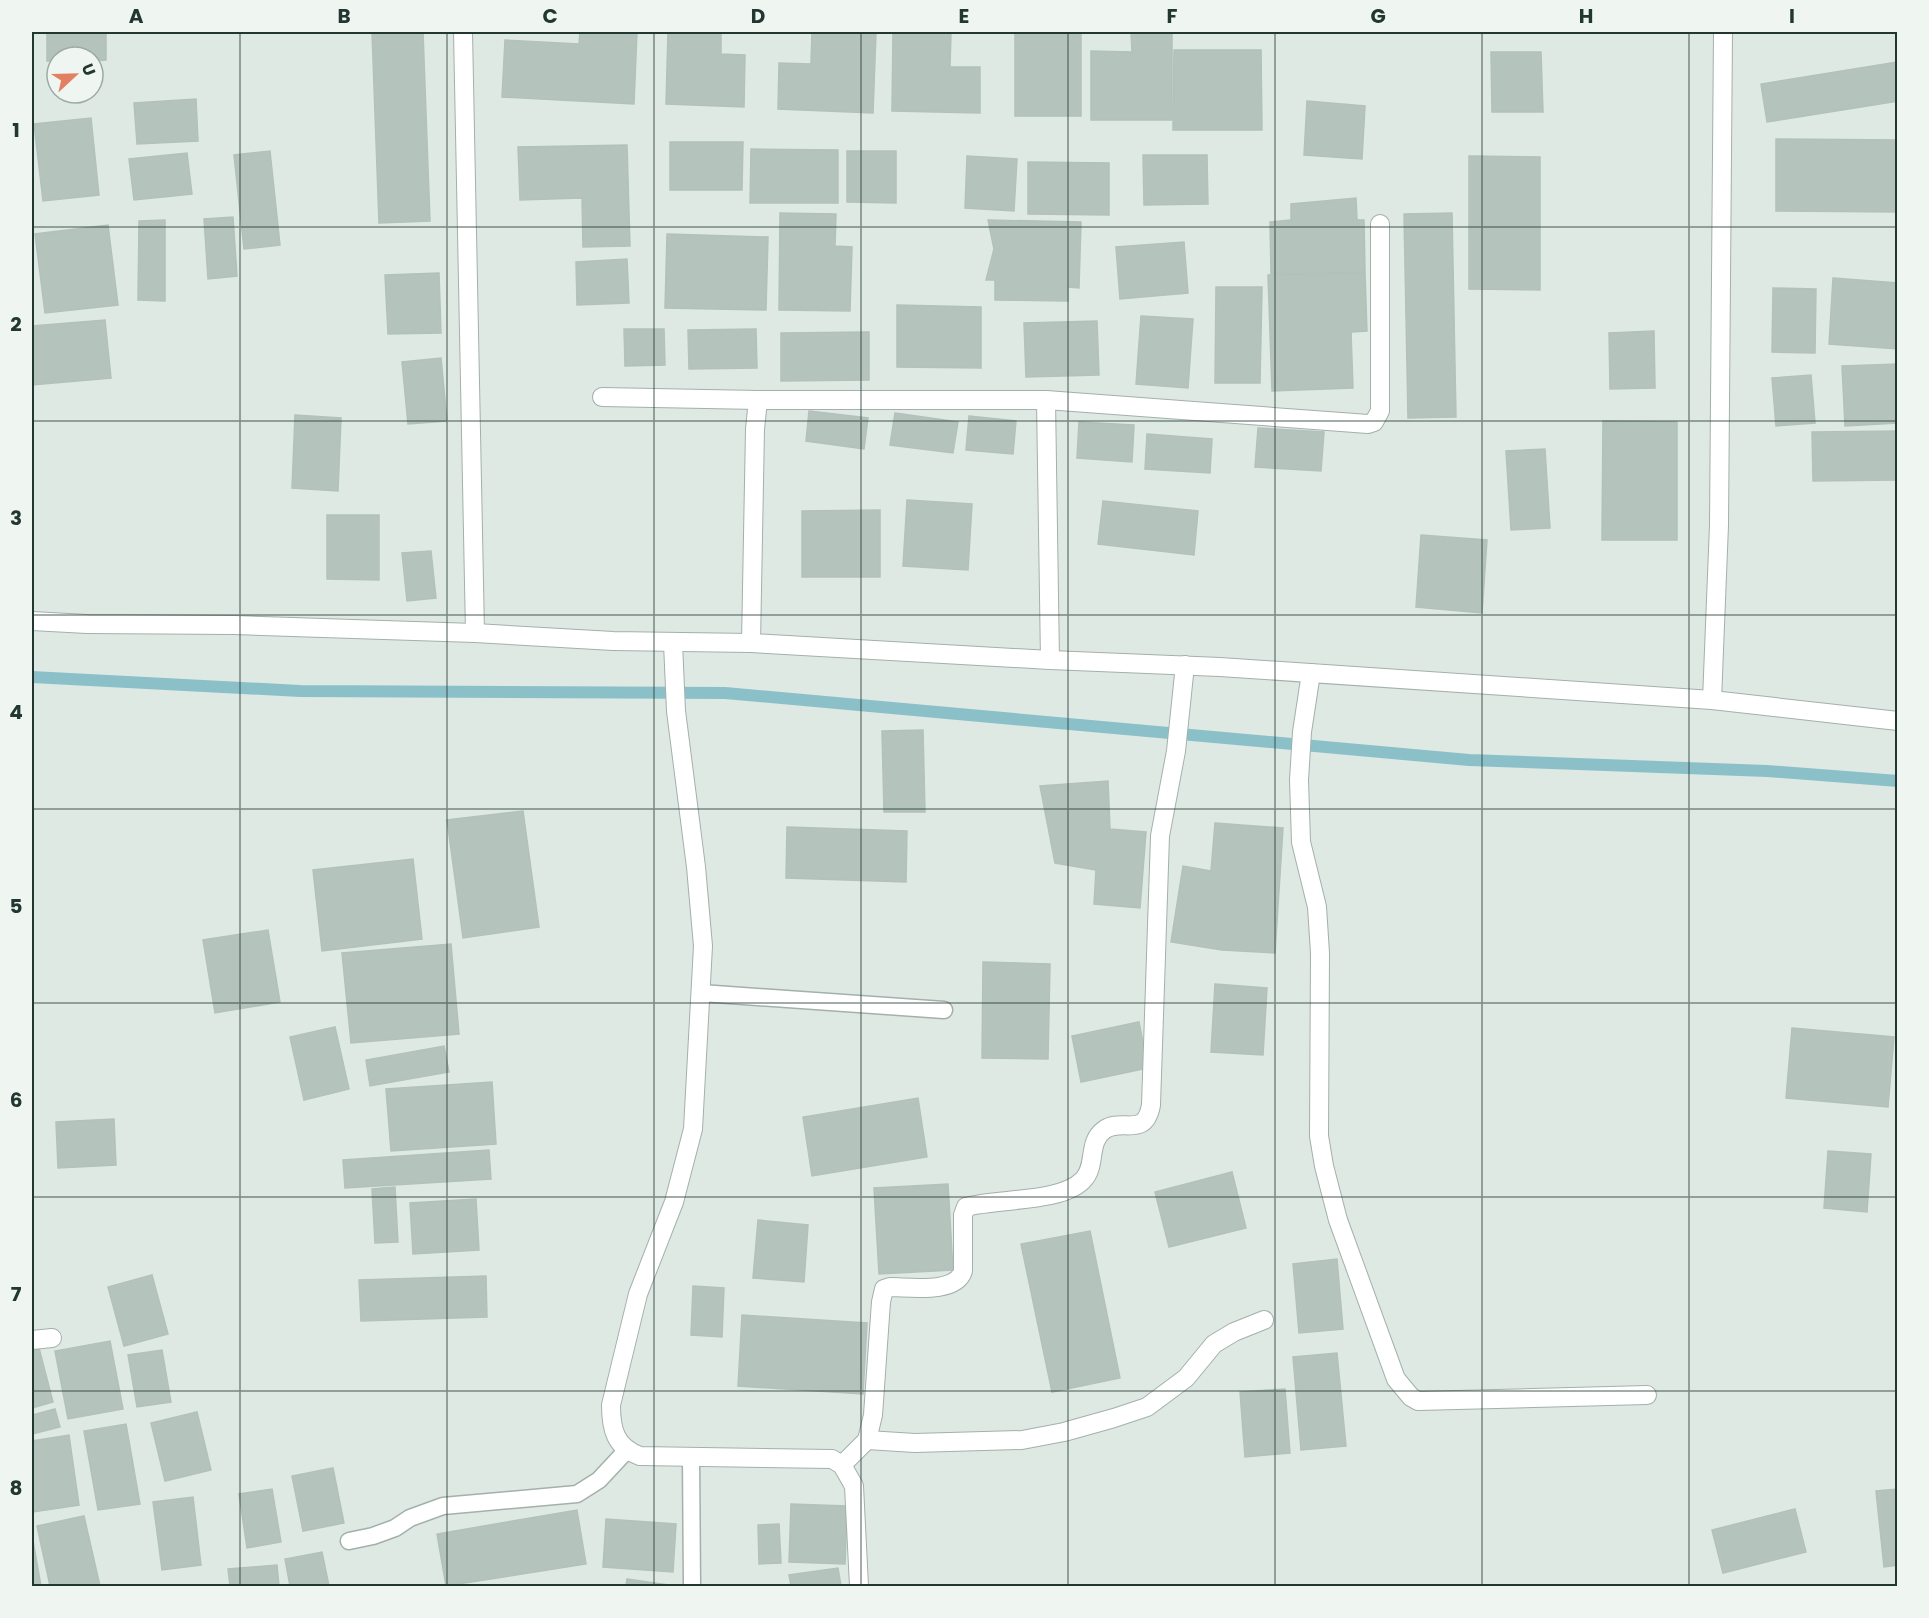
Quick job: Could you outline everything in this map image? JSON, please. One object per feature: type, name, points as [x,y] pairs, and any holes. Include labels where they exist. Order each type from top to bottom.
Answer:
[{"type":"street","points":[[463,32],[475,633]]},
{"type":"street","points":[[1712,700],[1719,525],[1723,32]]},
{"type":"street","points":[[602,397],[758,400],[1046,400],[1362,425],[1374,422],[1380,411],[1380,224]]},
{"type":"street","points":[[751,643],[755,429],[758,400]]},
{"type":"street","points":[[1046,400],[1050,660]]},
{"type":"street","points":[[32,621],[475,633],[673,643],[751,643],[1050,660],[1185,665],[1712,700],[1898,721]]},
{"type":"street","points":[[673,643],[676,711],[696,867],[703,946],[693,1129],[674,1202],[638,1294],[611,1405],[611,1423],[618,1441],[627,1451],[640,1456],[832,1459],[842,1465],[854,1486],[859,1587]]},
{"type":"street","points":[[842,1465],[867,1440],[873,1415],[880,1302],[884,1289],[953,1284],[961,1278],[963,1271],[963,1215],[966,1207],[1057,1194],[1075,1186],[1089,1172],[1094,1141],[1103,1131],[1110,1127],[1141,1124],[1149,1117],[1160,836],[1176,751],[1185,665]]},
{"type":"street","points":[[1311,673],[1302,732],[1299,780],[1301,842],[1317,908],[1320,953],[1318,1136],[1338,1220],[1396,1379],[1411,1397],[1418,1401],[1647,1395]]},
{"type":"street","points":[[867,1440],[915,1443],[1022,1440],[1065,1432],[1114,1418],[1147,1407],[1186,1378],[1214,1344],[1234,1332],[1264,1320]]},
{"type":"street","points":[[32,1340],[52,1338]]},
{"type":"lane","points":[[701,993],[944,1010]]},
{"type":"lane","points":[[349,1541],[384,1532],[410,1518],[443,1506],[577,1494],[599,1480],[627,1451]]},
{"type":"lane","points":[[691,1457],[692,1587]]},
{"type":"building","points":[[47,32],[106,32],[106,60],[105,45],[47,45]]},
{"type":"building","points":[[372,32],[423,32],[430,221],[379,223]]},
{"type":"building","points":[[580,32],[637,32],[634,104],[502,97],[505,40],[579,44]]},
{"type":"building","points":[[668,32],[721,32],[721,54],[745,55],[744,107],[666,104]]},
{"type":"building","points":[[812,32],[876,32],[873,113],[778,109],[779,63],[811,64]]},
{"type":"building","points":[[893,32],[951,32],[950,67],[980,67],[980,113],[892,111]]},
{"type":"building","points":[[1015,32],[1081,32],[1081,116],[1015,116]]},
{"type":"building","points":[[1131,32],[1172,33],[1172,120],[1091,120],[1091,51],[1132,52]]},
{"type":"building","points":[[1174,50],[1261,50],[1262,130],[1173,130]]},
{"type":"building","points":[[1491,52],[1541,52],[1543,112],[1492,112]]},
{"type":"building","points":[[1898,62],[1898,101],[1767,122],[1761,84]]},
{"type":"building","points":[[196,99],[198,141],[137,144],[134,103]]},
{"type":"building","points":[[1307,101],[1365,106],[1362,159],[1304,155]]},
{"type":"building","points":[[91,118],[99,195],[43,201],[34,124]]},
{"type":"building","points":[[1776,139],[1898,140],[1898,212],[1776,211]]},
{"type":"building","points":[[670,142],[743,142],[742,190],[670,190]]},
{"type":"building","points":[[627,145],[630,246],[583,247],[582,198],[520,200],[518,147]]},
{"type":"building","points":[[751,149],[838,150],[838,203],[750,203]]},
{"type":"building","points":[[270,151],[280,245],[244,249],[234,155]]},
{"type":"building","points":[[847,151],[896,151],[896,203],[847,202]]},
{"type":"building","points":[[187,153],[192,194],[134,200],[129,159]]},
{"type":"building","points":[[1143,155],[1207,155],[1208,204],[1144,205]]},
{"type":"building","points":[[967,156],[1017,159],[1014,211],[965,208]]},
{"type":"building","points":[[1469,156],[1540,157],[1540,290],[1469,289]]},
{"type":"building","points":[[1028,162],[1109,163],[1109,215],[1028,214]]},
{"type":"building","points":[[1356,198],[1357,220],[1364,220],[1365,272],[1271,274],[1270,222],[1291,220],[1291,204]]},
{"type":"building","points":[[780,213],[836,214],[835,246],[852,247],[850,311],[779,310]]},
{"type":"building","points":[[1452,213],[1456,417],[1408,418],[1404,214]]},
{"type":"building","points":[[233,217],[237,276],[208,279],[204,219]]},
{"type":"building","points":[[165,220],[165,301],[138,300],[139,221]]},
{"type":"building","points":[[988,220],[1081,222],[1079,288],[1068,287],[1068,301],[995,300],[995,280],[986,280],[994,249]]},
{"type":"building","points":[[108,225],[118,305],[45,313],[35,234]]},
{"type":"building","points":[[667,234],[768,237],[766,310],[665,308]]},
{"type":"building","points":[[1184,242],[1188,293],[1120,299],[1116,247]]},
{"type":"building","points":[[627,259],[629,303],[577,305],[576,262]]},
{"type":"building","points":[[439,273],[441,333],[388,334],[385,275]]},
{"type":"building","points":[[1365,273],[1367,331],[1351,332],[1353,388],[1272,391],[1268,275]]},
{"type":"building","points":[[1833,278],[1898,283],[1898,349],[1829,344]]},
{"type":"building","points":[[1216,287],[1262,287],[1260,383],[1215,383]]},
{"type":"building","points":[[1773,288],[1816,289],[1815,353],[1772,352]]},
{"type":"building","points":[[897,305],[981,307],[981,368],[897,367]]},
{"type":"building","points":[[1141,316],[1193,319],[1188,388],[1136,384]]},
{"type":"building","points":[[105,320],[111,378],[32,385],[32,326]]},
{"type":"building","points":[[1097,321],[1099,375],[1026,377],[1024,323]]},
{"type":"building","points":[[624,329],[664,329],[665,365],[625,366]]},
{"type":"building","points":[[756,329],[757,368],[689,369],[688,330]]},
{"type":"building","points":[[1654,331],[1655,388],[1610,389],[1609,333]]},
{"type":"building","points":[[869,332],[869,380],[781,381],[781,333]]},
{"type":"building","points":[[441,358],[447,421],[408,424],[402,362]]},
{"type":"building","points":[[1898,364],[1898,423],[1845,426],[1842,366]]},
{"type":"building","points":[[1811,375],[1815,423],[1776,426],[1772,378]]},
{"type":"building","points":[[809,411],[868,418],[864,449],[806,441]]},
{"type":"building","points":[[895,413],[958,422],[953,453],[890,445]]},
{"type":"building","points":[[295,415],[341,418],[338,491],[292,488]]},
{"type":"building","points":[[969,416],[1016,421],[1013,454],[966,450]]},
{"type":"building","points":[[1603,421],[1677,422],[1677,540],[1602,540]]},
{"type":"building","points":[[1079,422],[1134,425],[1132,462],[1077,458]]},
{"type":"building","points":[[1258,428],[1324,432],[1321,471],[1255,467]]},
{"type":"building","points":[[1898,431],[1898,480],[1813,481],[1812,432]]},
{"type":"building","points":[[1147,434],[1212,439],[1210,473],[1145,469]]},
{"type":"building","points":[[1545,449],[1550,528],[1511,530],[1506,451]]},
{"type":"building","points":[[907,500],[972,504],[968,570],[903,566]]},
{"type":"building","points":[[1103,501],[1198,511],[1194,555],[1098,544]]},
{"type":"building","points":[[880,510],[880,577],[802,577],[802,511]]},
{"type":"building","points":[[327,515],[379,515],[379,580],[327,579]]},
{"type":"building","points":[[1421,535],[1487,540],[1482,613],[1416,607]]},
{"type":"building","points":[[431,551],[436,598],[407,601],[402,553]]},
{"type":"building","points":[[923,730],[925,812],[884,812],[882,731]]},
{"type":"building","points":[[1108,781],[1110,829],[1146,832],[1140,908],[1094,904],[1096,870],[1055,863],[1040,786]]},
{"type":"building","points":[[523,811],[539,927],[463,938],[447,820]]},
{"type":"building","points":[[1215,823],[1283,828],[1275,953],[1222,950],[1171,942],[1183,866],[1211,871]]},
{"type":"building","points":[[787,827],[907,831],[906,882],[786,878]]},
{"type":"building","points":[[413,859],[422,939],[322,951],[313,870]]},
{"type":"building","points":[[268,930],[280,1002],[215,1013],[203,940]]},
{"type":"building","points":[[451,944],[459,1034],[351,1043],[342,953]]},
{"type":"building","points":[[983,962],[1050,964],[1048,1059],[982,1058]]},
{"type":"building","points":[[1215,984],[1267,988],[1263,1055],[1211,1052]]},
{"type":"building","points":[[1139,1022],[1148,1068],[1081,1082],[1072,1036]]},
{"type":"building","points":[[335,1027],[349,1089],[304,1100],[290,1037]]},
{"type":"building","points":[[1792,1028],[1894,1037],[1888,1107],[1786,1098]]},
{"type":"building","points":[[444,1046],[449,1072],[370,1086],[366,1060]]},
{"type":"building","points":[[492,1082],[496,1144],[391,1151],[386,1089]]},
{"type":"building","points":[[918,1098],[927,1157],[812,1176],[803,1117]]},
{"type":"building","points":[[114,1119],[116,1165],[58,1168],[56,1122]]},
{"type":"building","points":[[489,1150],[491,1179],[345,1188],[343,1160]]},
{"type":"building","points":[[1828,1151],[1871,1154],[1867,1212],[1824,1208]]},
{"type":"building","points":[[1232,1172],[1246,1228],[1169,1247],[1155,1192]]},
{"type":"building","points":[[948,1184],[953,1270],[879,1274],[874,1188]]},
{"type":"building","points":[[395,1187],[398,1242],[375,1243],[372,1189]]},
{"type":"building","points":[[476,1199],[479,1250],[413,1254],[410,1203]]},
{"type":"building","points":[[758,1220],[808,1225],[804,1282],[753,1278]]},
{"type":"building","points":[[1090,1231],[1120,1378],[1052,1392],[1021,1244]]},
{"type":"building","points":[[1337,1259],[1343,1329],[1299,1333],[1293,1264]]},
{"type":"building","points":[[152,1275],[168,1334],[124,1346],[108,1287]]},
{"type":"building","points":[[486,1276],[487,1317],[361,1321],[359,1280]]},
{"type":"building","points":[[693,1286],[724,1288],[722,1337],[691,1335]]},
{"type":"building","points":[[742,1315],[867,1323],[863,1394],[738,1386]]},
{"type":"building","points":[[110,1341],[123,1409],[68,1419],[55,1351]]},
{"type":"building","points":[[39,1348],[53,1402],[32,1408],[32,1350]]},
{"type":"building","points":[[162,1350],[171,1402],[137,1407],[128,1355]]},
{"type":"building","points":[[1337,1353],[1346,1446],[1301,1450],[1293,1357]]},
{"type":"building","points":[[1285,1389],[1290,1453],[1245,1457],[1240,1392]]},
{"type":"building","points":[[55,1409],[60,1427],[32,1434],[32,1415]]},
{"type":"building","points":[[197,1412],[211,1470],[165,1481],[151,1423]]},
{"type":"building","points":[[126,1424],[140,1504],[98,1510],[84,1431]]},
{"type":"building","points":[[69,1435],[79,1505],[33,1512],[32,1441]]},
{"type":"building","points":[[333,1468],[344,1523],[303,1531],[292,1476]]},
{"type":"building","points":[[272,1489],[281,1542],[247,1548],[239,1494]]},
{"type":"building","points":[[1898,1489],[1898,1565],[1884,1567],[1876,1491]]},
{"type":"building","points":[[193,1497],[201,1565],[162,1570],[153,1502]]},
{"type":"building","points":[[791,1504],[847,1506],[845,1564],[789,1562]]},
{"type":"building","points":[[1795,1509],[1806,1552],[1723,1573],[1712,1530]]},
{"type":"building","points":[[577,1510],[586,1564],[446,1586],[437,1534]]},
{"type":"building","points":[[84,1516],[100,1586],[50,1586],[37,1526]]},
{"type":"building","points":[[606,1519],[676,1524],[673,1572],[603,1567]]},
{"type":"building","points":[[779,1524],[781,1563],[759,1564],[758,1525]]},
{"type":"building","points":[[32,1535],[41,1586],[32,1586]]},
{"type":"building","points":[[322,1552],[329,1586],[290,1586],[285,1559]]},
{"type":"building","points":[[277,1565],[279,1586],[230,1586],[228,1569]]},
{"type":"building","points":[[838,1568],[841,1586],[791,1586],[789,1575]]},
{"type":"building","points":[[627,1579],[669,1585],[626,1586]]},
{"type":"waterway","points":[[32,677],[300,691],[725,693],[1469,760],[1767,771],[1898,781]]}]
